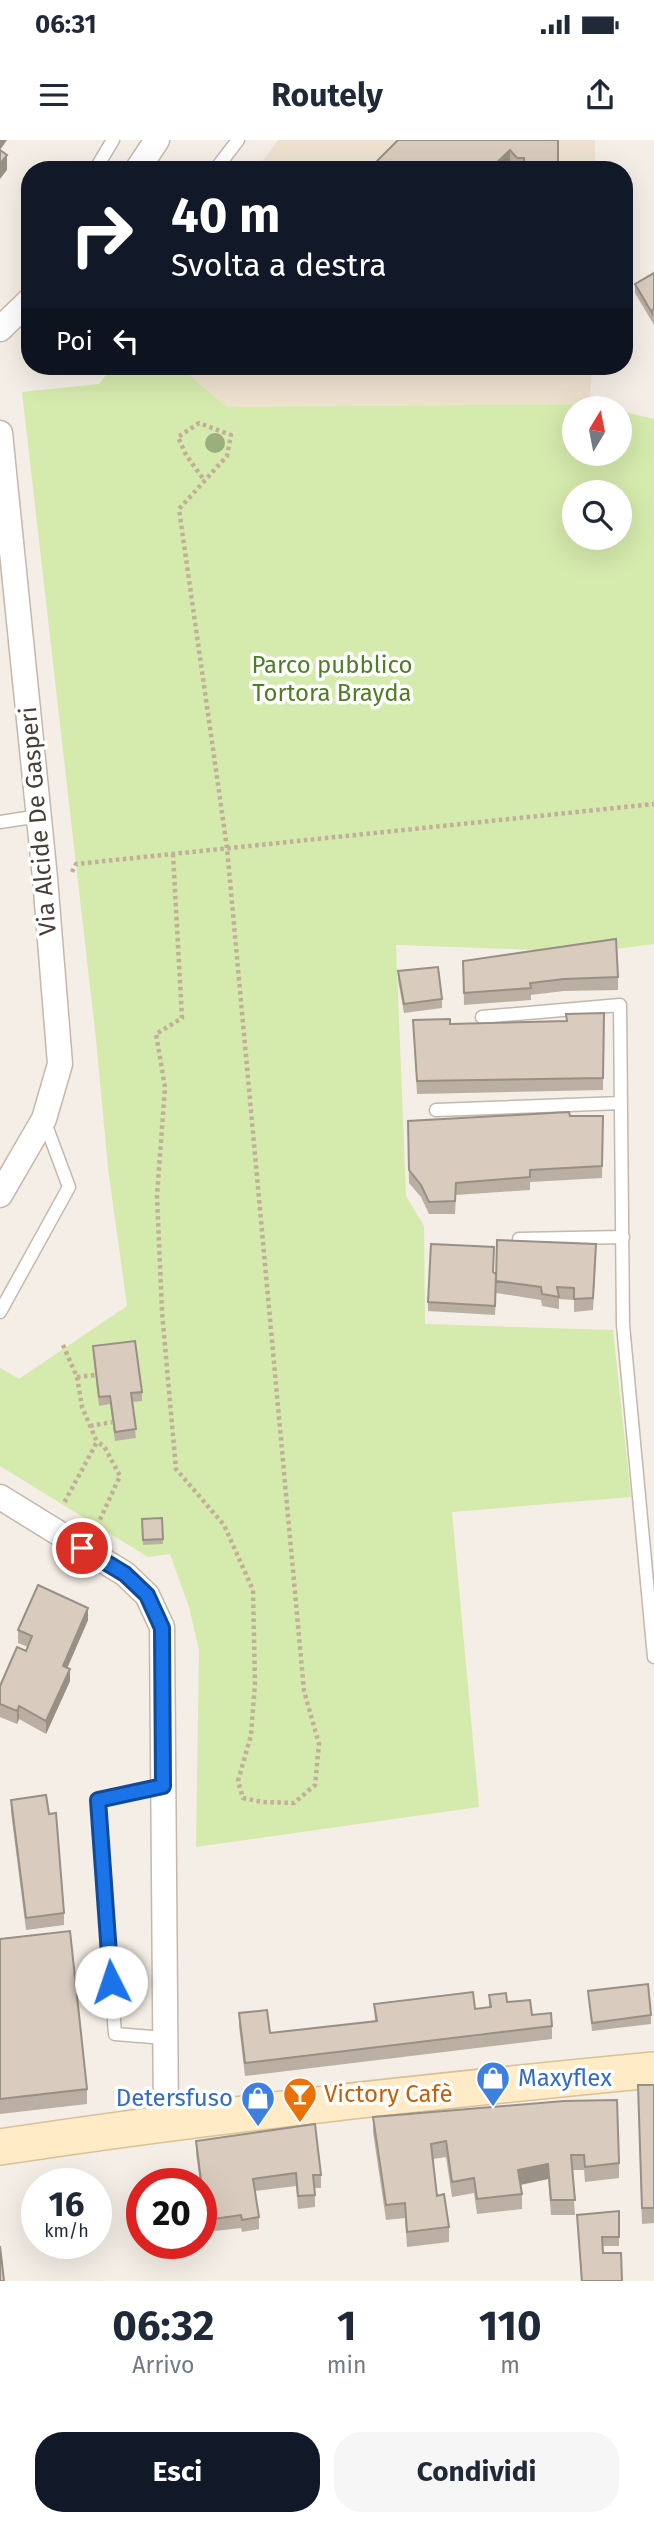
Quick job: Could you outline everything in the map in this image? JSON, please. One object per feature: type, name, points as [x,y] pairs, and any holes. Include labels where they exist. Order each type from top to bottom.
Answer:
[{"type":"main road","points":[[0,2147],[166,2122],[654,2070]]},
{"type":"street","points":[[143,161],[157,140]]},
{"type":"street","points":[[0,328],[21,308]]},
{"type":"street","name":"Via Alcide De Gasperi","points":[[0,433],[4,528],[39,816],[60,1064],[44,1119],[0,1195]]},
{"type":"street","points":[[0,1497],[125,1574],[147,1595],[162,1628],[166,2122]]},
{"type":"lane","points":[[100,161],[113,140]]},
{"type":"lane","points":[[222,161],[238,140]]},
{"type":"lane","points":[[0,822],[39,816]]},
{"type":"lane","points":[[482,1017],[620,1005],[624,1325],[654,1657]]},
{"type":"lane","points":[[436,1110],[621,1103]]},
{"type":"lane","points":[[0,1311],[69,1187],[44,1119]]},
{"type":"lane","points":[[519,1239],[623,1237]]},
{"type":"lane","points":[[163,1786],[98,1800],[114,2034],[165,2038]]},
{"type":"path","points":[[173,853],[182,1018],[156,1034],[165,1087],[157,1196],[162,1312],[176,1469],[224,1525],[253,1590],[256,1682],[251,1735],[238,1782],[243,1798],[262,1802],[294,1803],[315,1785],[319,1744],[304,1691],[227,848],[179,509],[227,456],[230,435],[199,423],[178,437],[186,455],[204,480]]},
{"type":"path","points":[[76,864],[654,804]]},
{"type":"path","points":[[63,1345],[77,1377],[82,1407],[90,1426],[97,1442],[104,1446],[120,1476],[95,1530]]},
{"type":"path","points":[[77,1377],[95,1375]]},
{"type":"path","points":[[90,1426],[112,1422]]},
{"type":"path","points":[[61,1509],[97,1442]]},
{"type":"shaded area","points":[[278,140],[595,140],[595,161],[263,161]]},
{"type":"shaded area","points":[[190,375],[592,375],[590,396],[562,396],[562,404],[227,407]]},
{"type":"green space","name":"Parco pubblico Tortora Brayda","points":[[106,375],[190,375],[227,407],[562,404],[562,466],[632,466],[632,414],[654,419],[654,944],[592,952],[396,945],[406,1196],[424,1226],[425,1324],[613,1330],[631,1497],[452,1512],[479,1807],[196,1847],[199,1650],[189,1607],[170,1554],[148,1557],[0,1466],[0,1368],[19,1379],[127,1306],[108,1168],[96,1039],[22,392],[99,384]]},
{"type":"building","points":[[398,140],[558,140],[558,161],[524,161],[524,158],[517,158],[510,150],[498,161],[377,161]]},
{"type":"building","points":[[0,150],[7,155],[0,164]]},
{"type":"building","points":[[654,273],[654,309],[652,313],[635,284]]},
{"type":"building","points":[[616,939],[618,977],[564,979],[530,983],[531,988],[464,993],[463,961]]},
{"type":"building","points":[[438,967],[442,999],[404,1004],[398,971]]},
{"type":"building","points":[[604,1013],[603,1078],[417,1081],[413,1020],[450,1019],[450,1024],[567,1021],[566,1014]]},
{"type":"building","points":[[569,1112],[570,1116],[603,1116],[602,1166],[530,1170],[530,1177],[456,1183],[455,1201],[429,1202],[421,1185],[409,1170],[408,1121]]},
{"type":"building","points":[[497,1240],[596,1244],[593,1298],[574,1299],[574,1288],[557,1287],[559,1297],[542,1294],[541,1287],[496,1281]]},
{"type":"building","points":[[431,1244],[494,1247],[495,1306],[428,1302]]},
{"type":"building","points":[[135,1341],[142,1392],[131,1393],[136,1429],[115,1432],[110,1396],[99,1397],[93,1346]]},
{"type":"building","points":[[162,1518],[163,1539],[143,1540],[142,1519]]},
{"type":"building","points":[[38,1585],[88,1608],[63,1666],[70,1669],[46,1721],[19,1706],[17,1711],[0,1704],[0,1686],[17,1647],[26,1651],[32,1636],[18,1630]]},
{"type":"building","points":[[46,1795],[49,1814],[56,1813],[64,1913],[26,1918],[11,1800]]},
{"type":"building","points":[[70,1931],[87,2089],[0,2099],[0,1939]]},
{"type":"building","points":[[648,1984],[651,2015],[592,2023],[588,1991]]},
{"type":"building","points":[[473,1992],[475,2009],[491,2007],[489,1995],[506,1993],[507,2002],[530,2000],[532,2015],[551,2013],[552,2026],[245,2063],[239,2013],[267,2010],[270,2033],[377,2021],[374,2004]]},
{"type":"building","points":[[638,2085],[654,2085],[654,2208],[642,2208]]},
{"type":"building","points":[[617,2100],[619,2163],[585,2167],[584,2155],[571,2155],[575,2200],[551,2200],[548,2164],[518,2170],[522,2194],[477,2199],[474,2178],[452,2182],[446,2141],[431,2144],[437,2196],[444,2194],[449,2227],[407,2232],[405,2203],[386,2205],[373,2117],[564,2101]]},
{"type":"building","points":[[315,2124],[321,2175],[313,2175],[315,2195],[298,2196],[296,2173],[253,2179],[259,2217],[242,2220],[241,2215],[217,2218],[217,2168],[199,2168],[196,2141]]},
{"type":"building","points":[[619,2211],[619,2237],[602,2237],[603,2253],[621,2253],[622,2281],[582,2281],[577,2215]]},
{"type":"building","points":[[0,2246],[4,2281],[0,2281]]},
{"type":"place","name":"Maxyflex","points":[[493,2108]]},
{"type":"place","name":"Victory Cafè","points":[[300,2124]]},
{"type":"place","name":"Detersfuso","points":[[258,2128]]},
{"type":"route","points":[[82,1548],[125,1574],[147,1595],[162,1628],[163,1786],[98,1800],[111,1982]]}]
